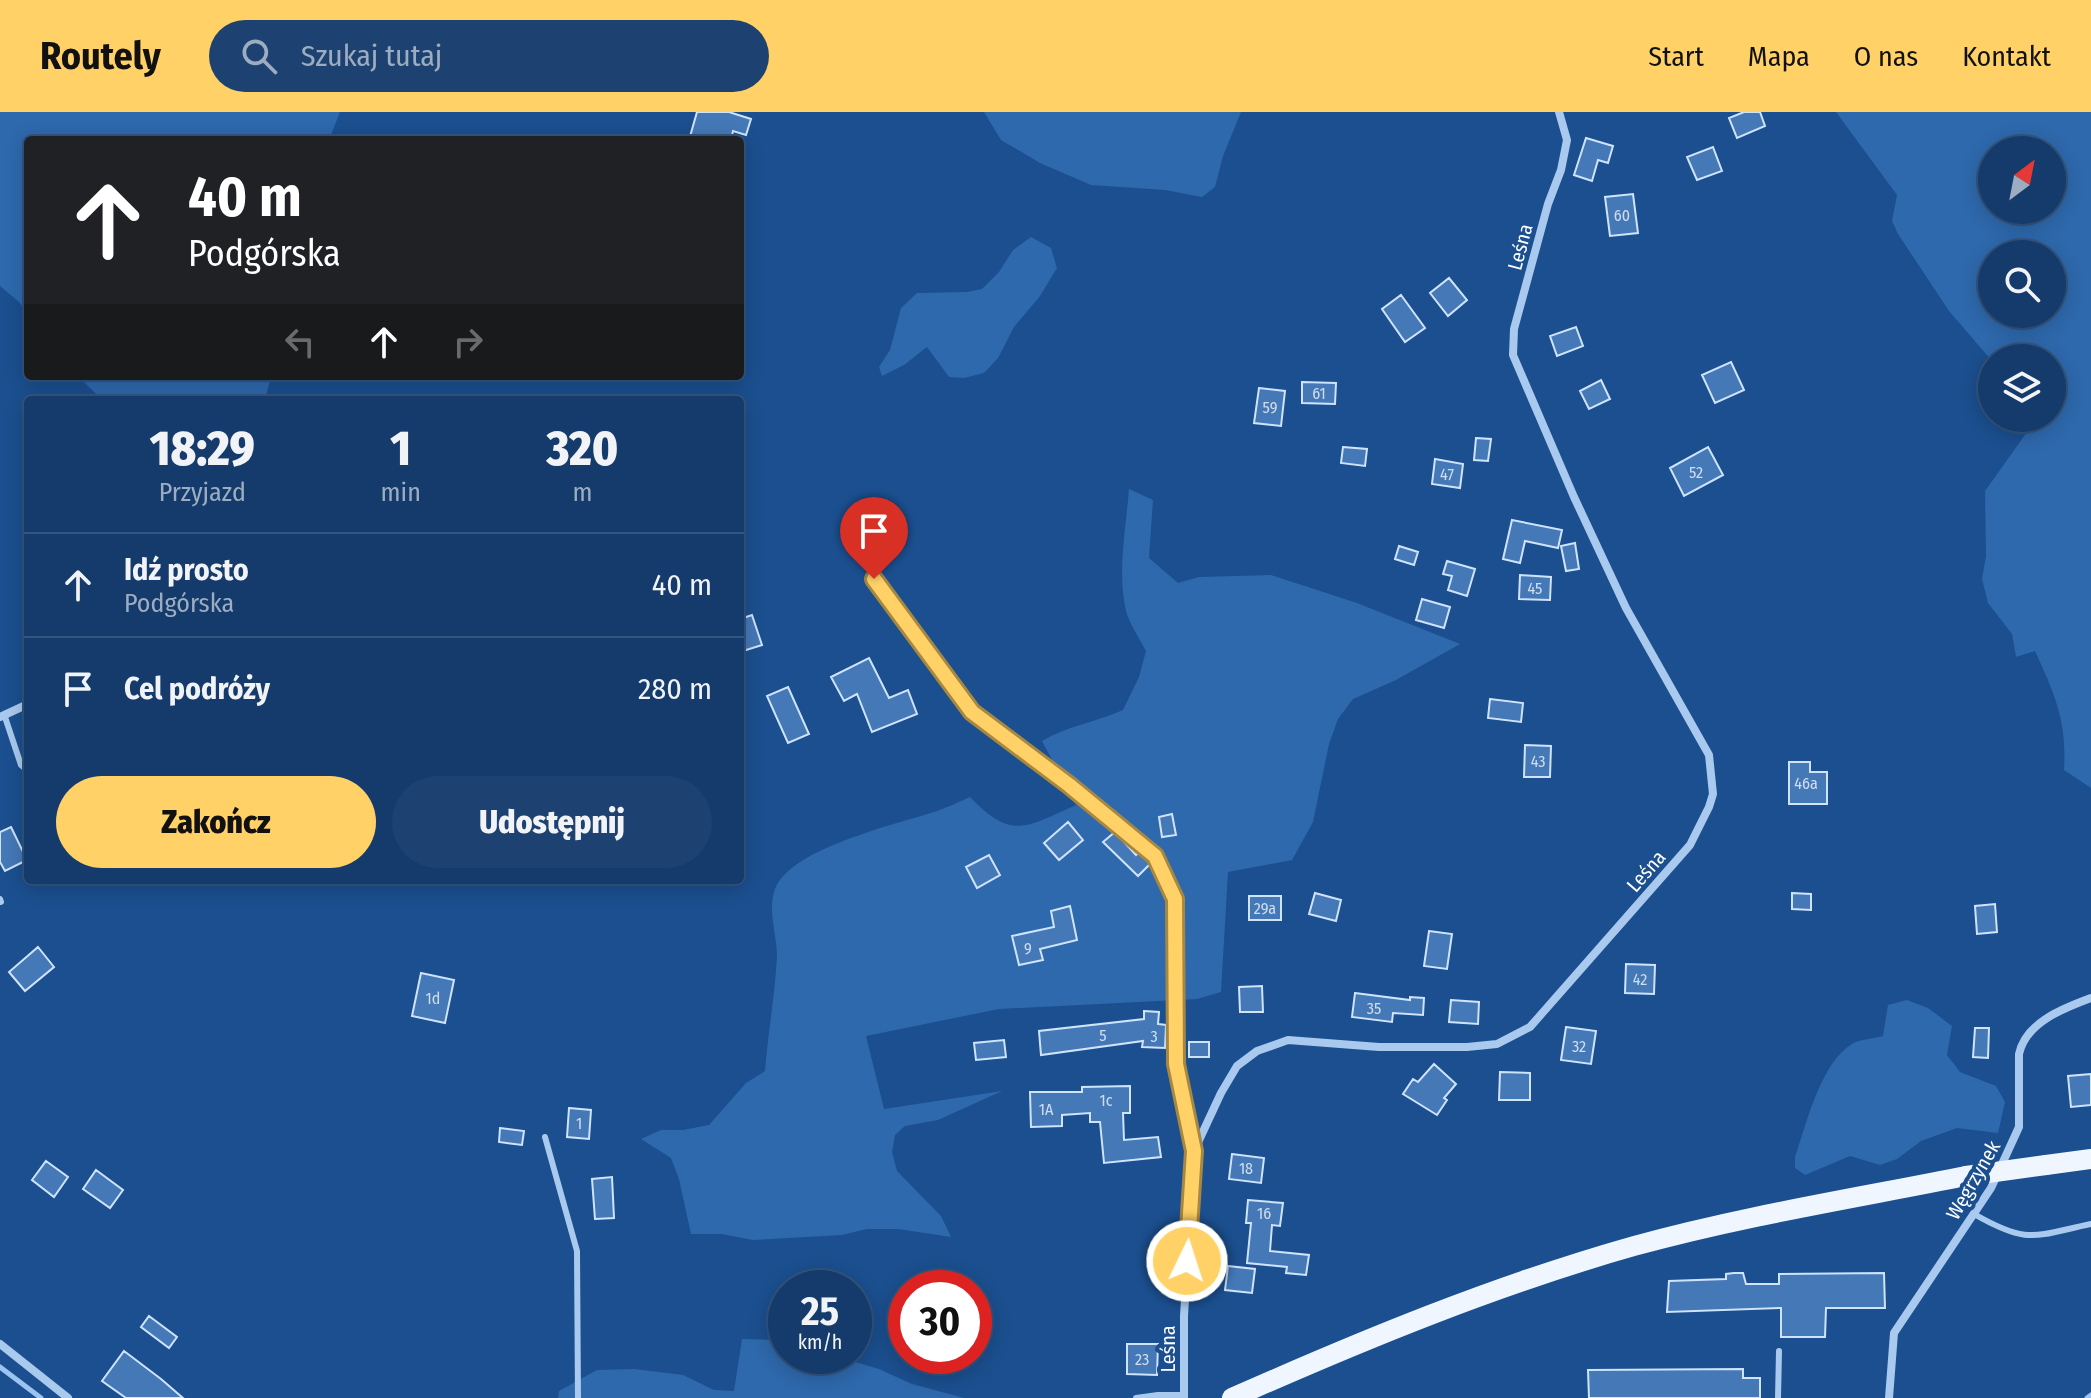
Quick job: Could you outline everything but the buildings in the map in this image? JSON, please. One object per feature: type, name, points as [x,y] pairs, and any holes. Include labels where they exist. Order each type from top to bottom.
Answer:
[{"type":"main road","points":[[1232,1398],[1406,1324],[1564,1267],[1727,1223],[1966,1176],[2091,1159]]},
{"type":"street","name":"Leśna","points":[[1184,1397],[1184,1316],[1194,1151],[1237,1066],[1257,1051],[1288,1040],[1379,1047],[1467,1047],[1497,1044],[1523,1032],[1690,845],[1713,794],[1709,755],[1626,608],[1513,355],[1514,329],[1567,140],[1559,112]]},
{"type":"street","points":[[874,579],[972,712],[1069,785],[1155,856],[1175,899],[1176,1064],[1194,1151]]},
{"type":"street","points":[[2,717],[24,706]]},
{"type":"street","name":"Węgrzynek","points":[[1889,1398],[1894,1333],[1991,1188],[2019,1127],[2021,1043],[2031,1031],[2061,1009],[2091,998]]},
{"type":"street","points":[[0,1344],[68,1398]]},
{"type":"lane","points":[[2,717],[24,768]]},
{"type":"lane","points":[[545,1137],[577,1251],[578,1398]]},
{"type":"lane","points":[[1974,1214],[2013,1234],[2038,1237],[2091,1224]]},
{"type":"lane","points":[[1778,1398],[1779,1351]]},
{"type":"lane","points":[[1136,1398],[1158,1395],[1184,1397]]},
{"type":"shaded area","points":[[0,112],[340,112],[331,136],[24,136],[24,309],[0,286]]},
{"type":"shaded area","points":[[984,112],[1241,112],[1223,156],[1215,187],[1202,197],[1165,190],[1091,185],[1040,163],[1001,140]]},
{"type":"shaded area","points":[[1836,112],[2091,112],[2091,788],[2064,770],[2064,737],[2048,681],[2035,651],[2016,657],[2012,634],[1988,603],[1982,579],[1986,556],[1985,491],[2027,432],[2066,432],[2066,344],[1978,345],[1949,311],[1892,221],[1897,195]]},
{"type":"shaded area","points":[[1031,237],[1051,248],[1057,268],[1040,296],[1014,327],[998,358],[984,373],[964,378],[949,377],[927,347],[904,365],[882,376],[879,367],[890,350],[901,308],[917,293],[982,289],[999,272],[1013,250]]},
{"type":"shaded area","points":[[82,380],[270,380],[266,396],[98,396]]},
{"type":"shaded area","points":[[1129,489],[1153,500],[1149,558],[1178,583],[1199,577],[1271,575],[1357,603],[1460,644],[1396,680],[1353,699],[1338,719],[1329,744],[1313,822],[1292,860],[1228,872],[1221,992],[1197,999],[999,1009],[866,1036],[884,1109],[1002,1091],[938,1120],[905,1126],[895,1135],[892,1152],[897,1171],[941,1216],[951,1237],[898,1229],[753,1240],[722,1234],[691,1234],[671,1158],[641,1139],[661,1130],[709,1125],[746,1083],[765,1071],[777,956],[772,906],[775,889],[785,874],[801,861],[847,840],[970,797],[997,820],[1020,826],[1076,805],[1042,741],[1123,710],[1139,677],[1146,651],[1126,611],[1122,581]]},
{"type":"shaded area","points":[[1907,1000],[1928,1008],[1952,1026],[1947,1055],[1960,1072],[1996,1086],[2005,1102],[1998,1133],[1957,1128],[1921,1141],[1897,1159],[1880,1165],[1850,1156],[1805,1175],[1795,1168],[1795,1157],[1823,1079],[1841,1053],[1852,1044],[1883,1036],[1888,1005]]},
{"type":"shaded area","points":[[742,1339],[768,1340],[768,1374],[872,1374],[872,1367],[912,1384],[964,1398],[558,1398],[559,1391],[597,1370],[634,1369],[683,1375],[714,1390],[734,1391]]},
{"type":"waterway","points":[[0,1367],[41,1398]]},
{"type":"waterway","points":[[2087,1398],[2091,1395]]},
{"type":"route","points":[[874,579],[972,712],[1069,785],[1155,856],[1175,899],[1176,1064],[1194,1151],[1187,1261]]}]
